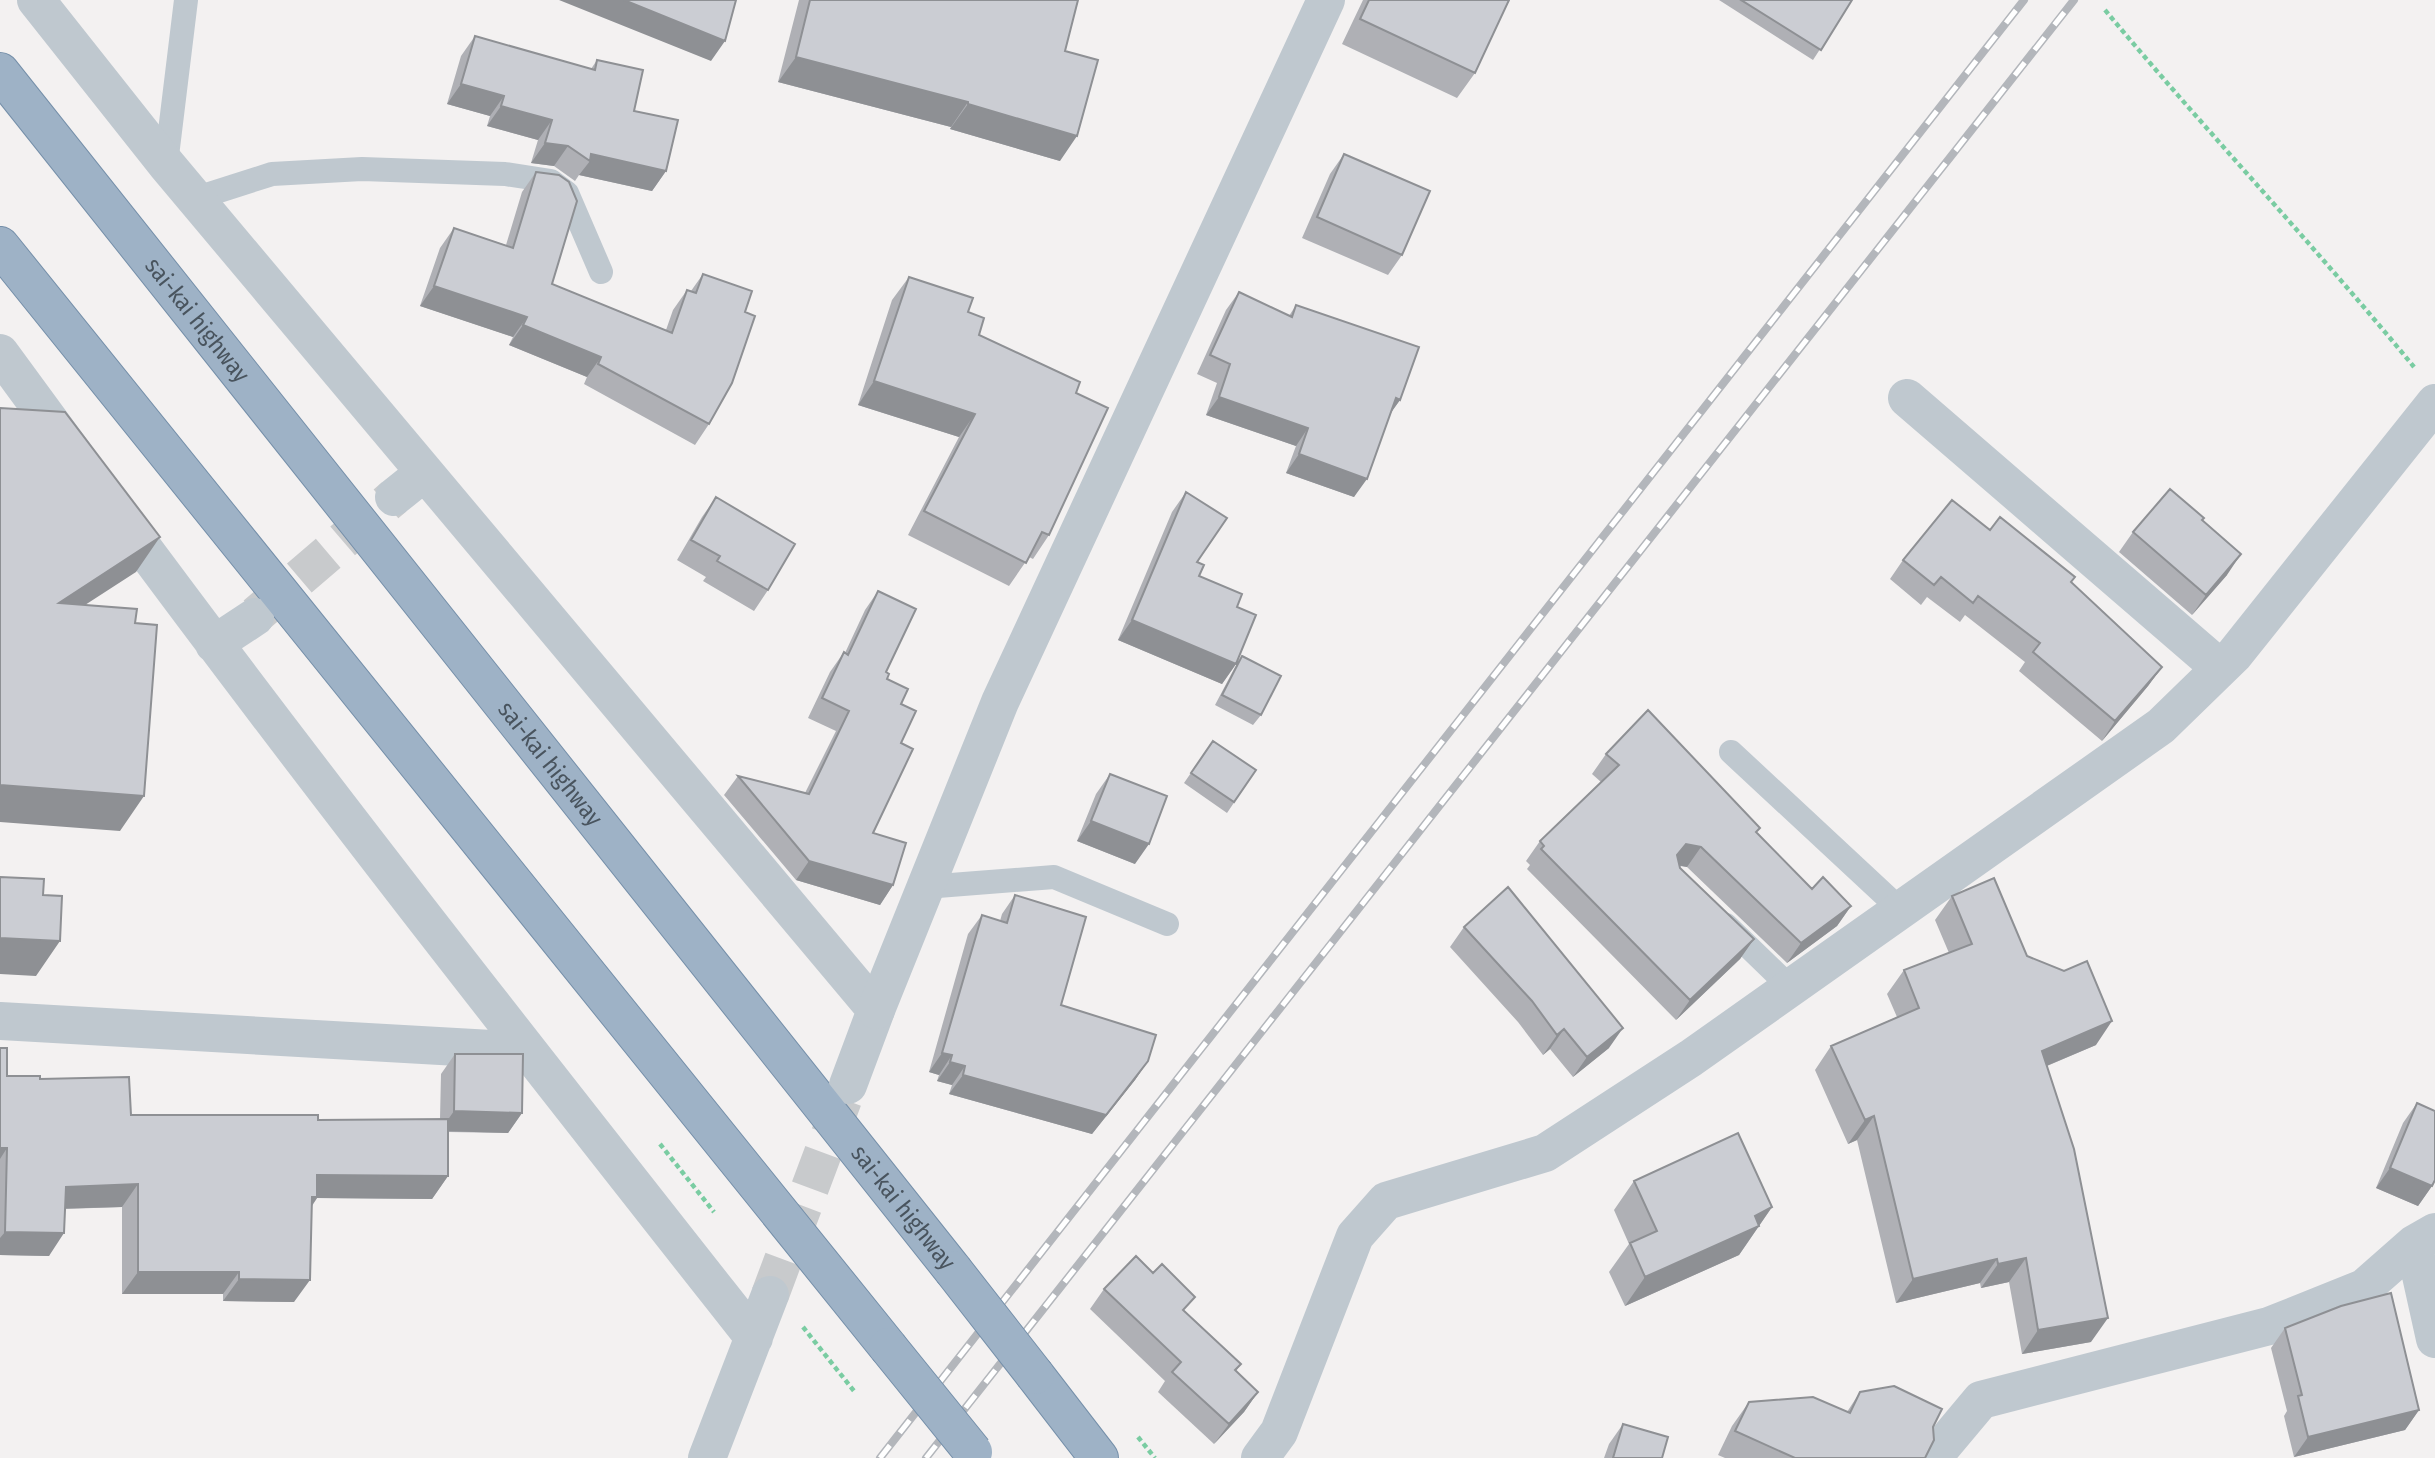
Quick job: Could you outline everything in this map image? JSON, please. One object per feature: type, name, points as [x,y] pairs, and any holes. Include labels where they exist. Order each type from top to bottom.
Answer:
[{"type":"highway","name":"sai-kai highway","points":[[0,72],[953,1270],[1099,1458]]},
{"type":"highway","points":[[0,246],[975,1455]]},
{"type":"street","points":[[36,0],[166,164],[876,1010]]},
{"type":"street","points":[[848,1085],[1000,702],[1326,0]]},
{"type":"street","points":[[0,353],[214,644],[527,1051],[754,1338]]},
{"type":"street","points":[[1260,1458],[1279,1432],[1355,1236],[1385,1201],[1545,1153],[1691,1058],[2161,726],[2220,668],[2427,388]]},
{"type":"street","points":[[1907,398],[2220,668]]},
{"type":"street","points":[[394,497],[424,473]]},
{"type":"street","points":[[214,644],[255,617]]},
{"type":"street","points":[[0,1021],[527,1051]]},
{"type":"street","points":[[2425,1238],[2435,1339]]},
{"type":"street","points":[[1937,1458],[1940,1449],[1981,1400],[2269,1326],[2364,1288],[2425,1238]]},
{"type":"street","points":[[707,1458],[770,1296]]},
{"type":"lane","points":[[166,164],[186,0]]},
{"type":"lane","points":[[197,198],[272,174],[362,169],[505,174],[551,181],[567,193],[601,272]]},
{"type":"lane","points":[[1731,752],[1902,911]]},
{"type":"lane","points":[[925,887],[1054,877],[1167,924]]},
{"type":"lane","points":[[1706,905],[1791,988]]},
{"type":"path","points":[[2105,10],[2193,115],[2344,282],[2427,388]]},
{"type":"building","points":[[624,0],[736,0],[725,41]]},
{"type":"building","points":[[810,0],[1078,0],[1065,51],[1098,60],[1077,136],[968,102],[796,57]]},
{"type":"building","points":[[1369,0],[1509,0],[1475,73],[1360,19]]},
{"type":"building","points":[[1741,0],[1852,0],[1821,50]]},
{"type":"building","points":[[475,36],[595,70],[597,60],[643,70],[634,111],[678,120],[666,171],[591,154],[590,161],[568,146],[545,143],[552,120],[501,106],[504,96],[461,84]]},
{"type":"building","points":[[1344,154],[1430,191],[1402,255],[1317,217]]},
{"type":"building","points":[[536,172],[559,175],[569,182],[577,201],[552,284],[672,333],[687,290],[696,293],[703,274],[752,291],[745,312],[755,316],[732,383],[709,424],[598,364],[601,357],[523,325],[527,317],[434,286],[454,228],[513,248]]},
{"type":"building","points":[[909,277],[973,298],[968,312],[984,318],[979,335],[1080,382],[1076,393],[1108,408],[1049,535],[1042,532],[1026,563],[924,511],[975,414],[874,381]]},
{"type":"building","points":[[1239,292],[1292,317],[1296,305],[1419,347],[1400,400],[1396,398],[1367,479],[1299,454],[1308,428],[1219,397],[1230,364],[1210,355]]},
{"type":"building","points":[[0,408],[65,412],[160,537],[59,603],[137,609],[135,623],[157,625],[144,796],[0,785]]},
{"type":"building","points":[[2170,489],[2241,554],[2206,595],[2133,532]]},
{"type":"building","points":[[1186,492],[1227,518],[1197,562],[1204,565],[1199,576],[1242,594],[1237,607],[1256,615],[1236,664],[1132,620]]},
{"type":"building","points":[[716,497],[795,544],[768,590],[717,561],[720,556],[691,540]]},
{"type":"building","points":[[1952,500],[1990,530],[2000,517],[2075,577],[2071,582],[2162,667],[2115,721],[2033,652],[2040,643],[1978,596],[1973,603],[1941,577],[1934,585],[1903,560]]},
{"type":"building","points":[[878,591],[916,609],[886,672],[889,674],[887,679],[908,689],[901,704],[916,711],[901,743],[913,749],[873,833],[906,843],[893,885],[809,861],[738,776],[809,794],[849,711],[822,698],[844,652],[848,655]]},
{"type":"building","points":[[1242,656],[1281,676],[1261,715],[1222,695]]},
{"type":"building","points":[[1648,710],[1760,828],[1756,832],[1812,889],[1823,877],[1851,906],[1801,943],[1701,847],[1686,844],[1677,855],[1680,868],[1754,939],[1690,1000],[1541,849],[1544,846],[1540,841],[1619,765],[1606,754]]},
{"type":"building","points":[[1213,741],[1256,770],[1234,802],[1191,773]]},
{"type":"building","points":[[1110,774],[1167,796],[1149,844],[1091,821]]},
{"type":"building","points":[[0,877],[44,879],[43,895],[62,896],[60,941],[0,938]]},
{"type":"building","points":[[1994,878],[2027,956],[2064,971],[2087,961],[2112,1021],[2042,1051],[2074,1149],[2108,1318],[2038,1330],[2026,1258],[1998,1264],[1997,1259],[1913,1279],[1874,1116],[1865,1120],[1831,1046],[1919,1008],[1904,970],[1972,944],[1952,896]]},
{"type":"building","points":[[1508,887],[1623,1028],[1587,1057],[1564,1029],[1557,1035],[1532,1001],[1464,927]]},
{"type":"building","points":[[1015,895],[1086,917],[1061,1005],[1156,1035],[1148,1061],[1106,1115],[963,1075],[965,1066],[950,1062],[952,1055],[942,1053],[982,915],[1007,923]]},
{"type":"building","points":[[0,1048],[7,1048],[7,1076],[40,1076],[40,1079],[129,1077],[131,1115],[318,1115],[318,1120],[448,1119],[448,1176],[317,1175],[317,1197],[312,1197],[310,1280],[239,1279],[239,1272],[138,1272],[138,1184],[66,1187],[64,1233],[5,1232],[7,1148],[0,1148]]},
{"type":"building","points":[[455,1054],[523,1054],[522,1113],[454,1111]]},
{"type":"building","points":[[2417,1103],[2435,1111],[2435,1180],[2432,1186],[2390,1168]]},
{"type":"building","points":[[1738,1133],[1772,1207],[1755,1216],[1759,1226],[1645,1277],[1630,1243],[1657,1231],[1634,1181]]},
{"type":"building","points":[[1136,1256],[1153,1273],[1162,1264],[1195,1297],[1183,1310],[1241,1364],[1235,1370],[1258,1392],[1229,1424],[1172,1372],[1181,1362],[1104,1289]]},
{"type":"building","points":[[2391,1293],[2419,1410],[2308,1437],[2298,1396],[2302,1395],[2285,1328],[2341,1306]]},
{"type":"building","points":[[1894,1386],[1942,1409],[1933,1427],[1934,1440],[1925,1458],[1795,1458],[1735,1431],[1749,1402],[1813,1397],[1850,1413],[1860,1392]]},
{"type":"building","points":[[1623,1424],[1668,1437],[1662,1458],[1613,1458]]},
{"type":"tunnel","points":[[256,615],[394,497]]},
{"type":"tunnel","points":[[770,1295],[845,1094]]},
{"type":"railway","points":[[880,1458],[2024,0]]},
{"type":"railway","points":[[926,1458],[2074,0]]}]
